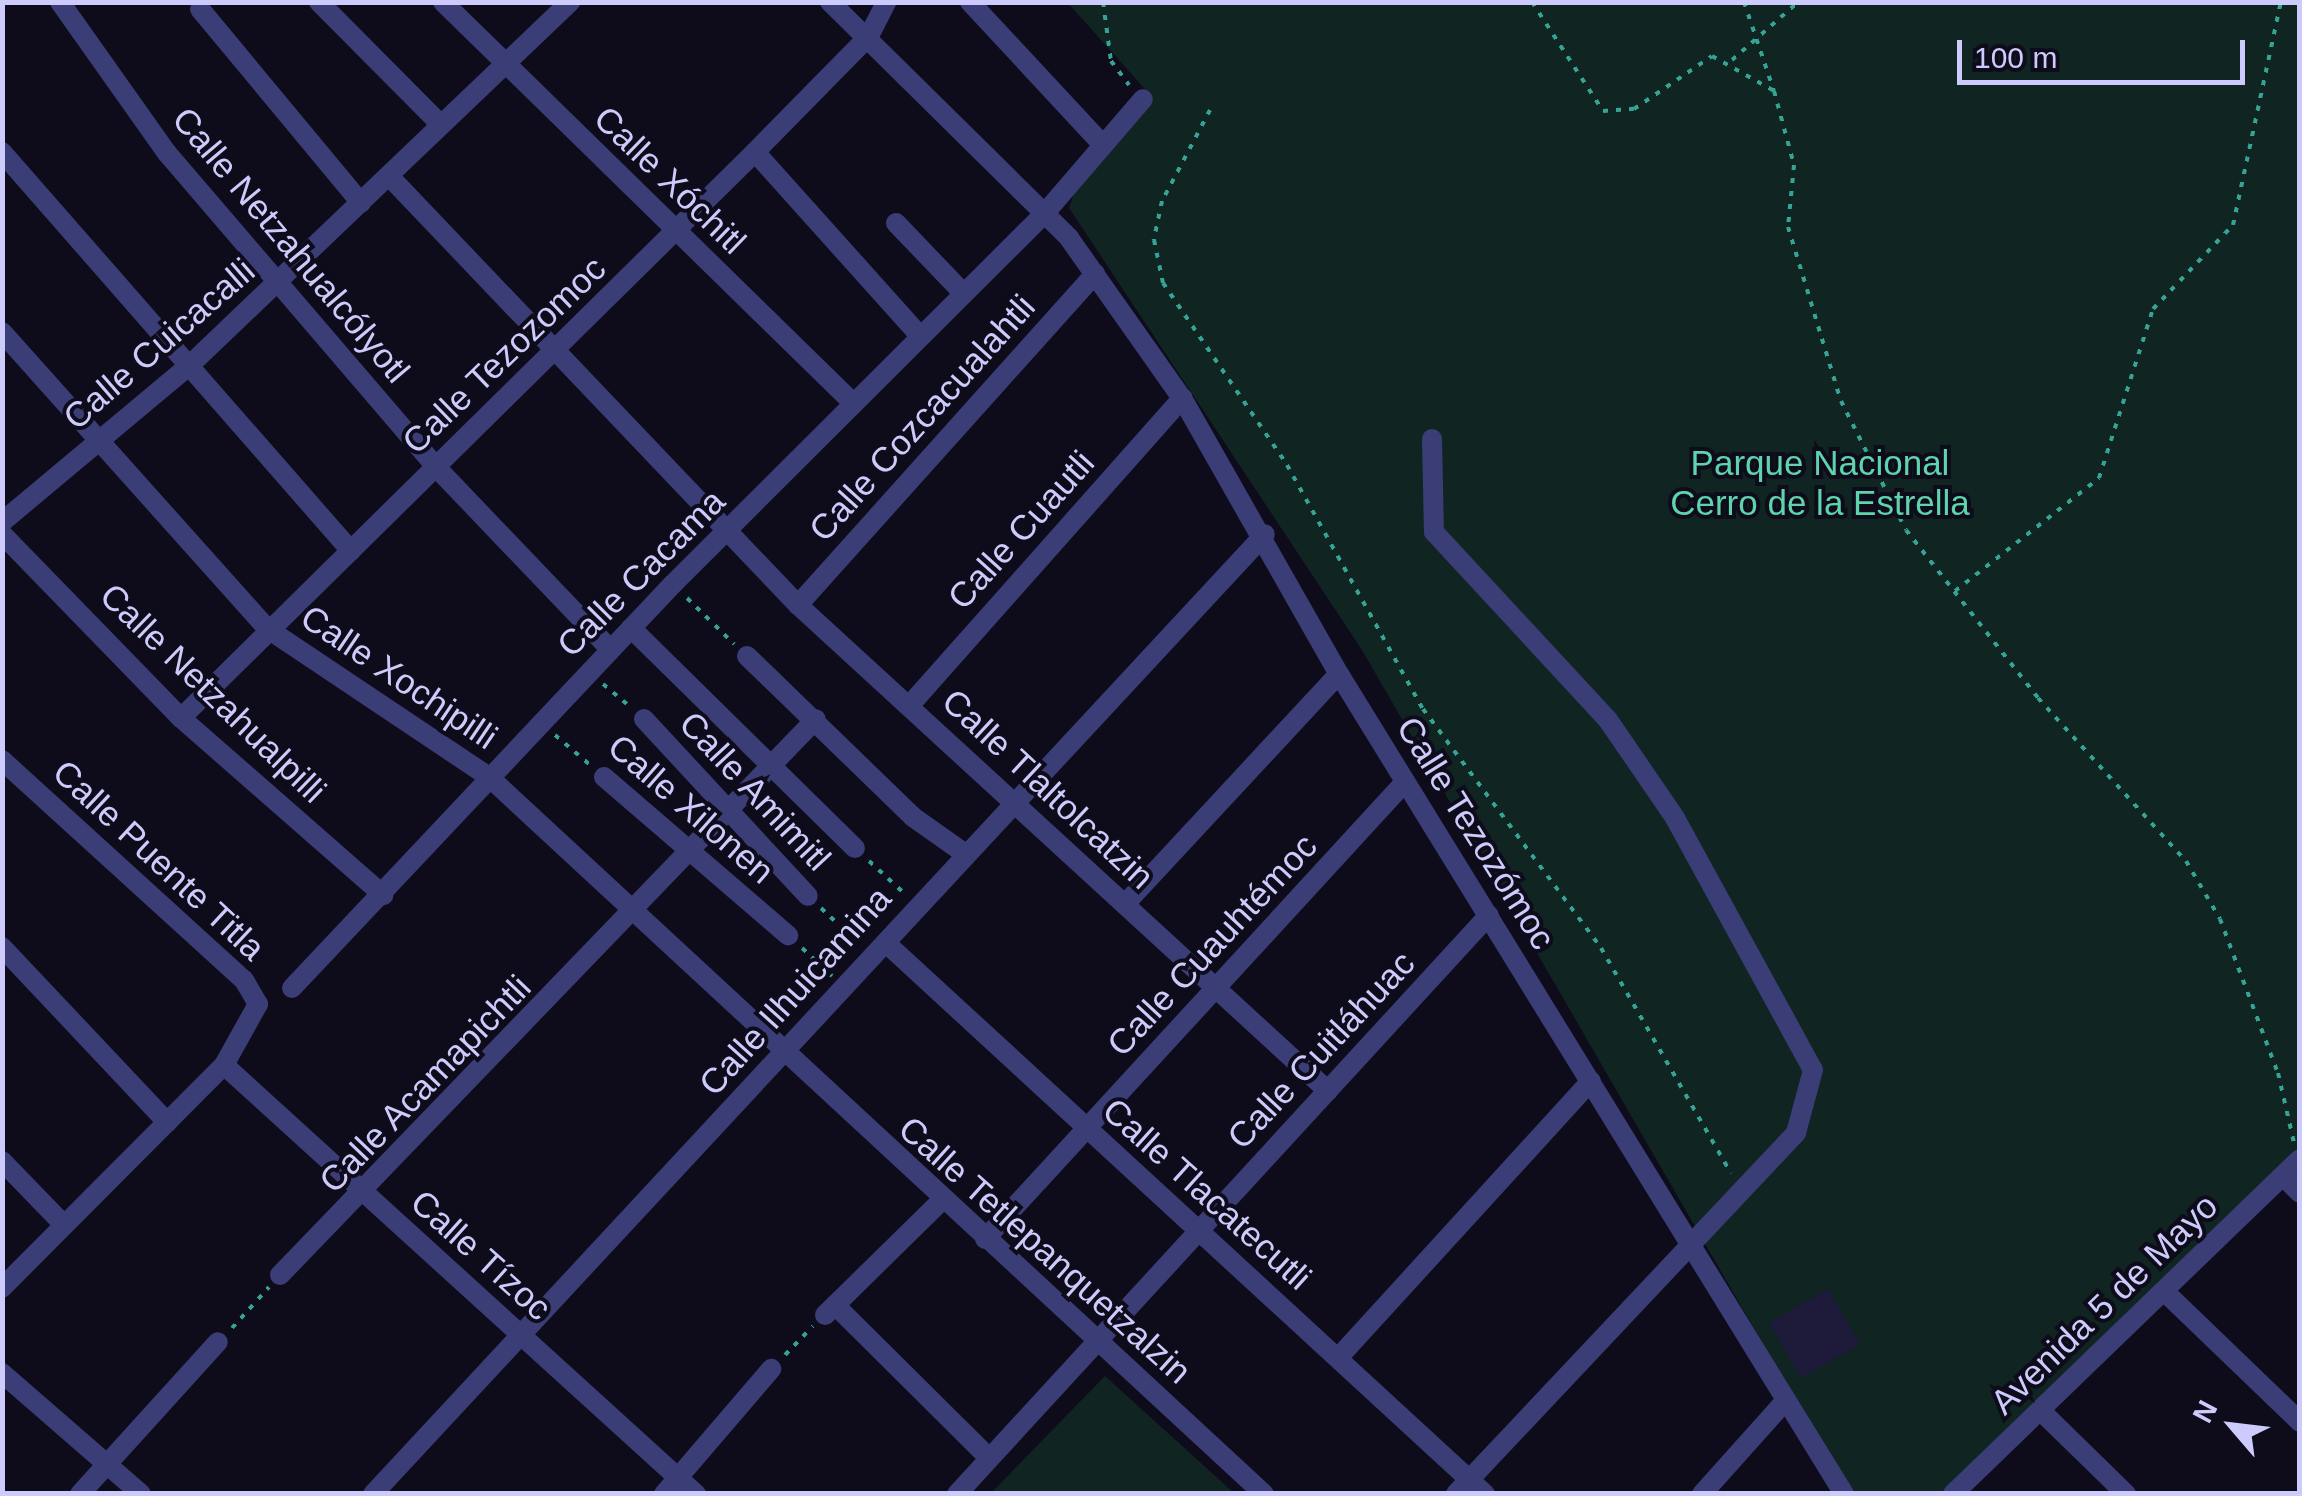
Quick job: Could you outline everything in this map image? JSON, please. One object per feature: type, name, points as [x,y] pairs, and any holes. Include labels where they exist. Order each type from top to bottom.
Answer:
[{"type":"street","name":"Calle Netzahualcólyotl","points":[[60,2],[167,153],[436,467],[610,649]]},
{"type":"street","points":[[320,2],[441,125]]},
{"type":"street","name":"Calle Xóchitl","points":[[443,2],[853,403]]},
{"type":"street","points":[[540,32],[550,2]]},
{"type":"street","name":"Calle Cuicacalli","points":[[2,522],[190,365],[570,2]]},
{"type":"street","name":"Calle Tezozómoc","points":[[830,2],[869,36],[1045,213],[1095,274],[1182,398],[1266,534],[1339,674],[1592,1081],[1692,1234],[1844,1494]]},
{"type":"street","name":"Calle Tezozomoc","points":[[182,718],[268,628],[351,552],[755,152],[869,36],[886,2]]},
{"type":"street","points":[[970,2],[1100,142]]},
{"type":"street","points":[[200,9],[360,203]]},
{"type":"street","name":"Calle Cacama","points":[[292,988],[673,584],[1045,213],[1100,142],[1142,100]]},
{"type":"street","points":[[2,152],[351,552]]},
{"type":"street","points":[[755,152],[920,336]]},
{"type":"street","points":[[389,176],[728,533]]},
{"type":"street","points":[[896,223],[964,294]]},
{"type":"street","name":"Calle Cozcacualahtli","points":[[798,605],[1095,274]]},
{"type":"street","name":"Calle Xochipilli","points":[[2,332],[96,443],[268,628],[488,776],[632,917],[781,1054]]},
{"type":"street","name":"Calle Cuautli","points":[[909,706],[1182,398]]},
{"type":"street","points":[[1432,439],[1434,532],[1608,720],[1675,818],[1813,1070],[1796,1133],[1742,1191],[1692,1234],[1463,1486]]},
{"type":"street","name":"Calle Tlaltolcatzin","points":[[728,533],[798,605],[1328,1091]]},
{"type":"street","name":"Calle Netzahualpilli","points":[[2,534],[182,718],[383,894]]},
{"type":"street","name":"Calle Ilhuicamina","points":[[373,1494],[525,1337],[964,853],[1018,804],[1266,534]]},
{"type":"street","points":[[631,628],[855,848]]},
{"type":"street","points":[[746,656],[913,817],[964,853]]},
{"type":"street","points":[[1125,904],[1339,674]]},
{"type":"street","name":"Calle Amimitl","points":[[644,719],[808,896]]},
{"type":"street","name":"Calle Acamapichtli","points":[[280,1276],[365,1195],[816,720]]},
{"type":"street","name":"Calle Puente Titla","points":[[2,760],[255,995],[255,1018],[224,1065]]},
{"type":"street","name":"Calle Xilonen","points":[[604,777],[788,935]]},
{"type":"street","name":"Calle Cuauhtémoc","points":[[985,1239],[1405,782]]},
{"type":"street","name":"Calle Cuitláhuac","points":[[956,1494],[1489,915]]},
{"type":"street","points":[[2,946],[167,1122]]},
{"type":"street","name":"Calle Tlacatecutli","points":[[879,950],[1200,1230],[1338,1358],[1463,1486],[1486,1494]]},
{"type":"street","name":"Calle Tetlepanquetzalzin","points":[[781,1054],[1264,1494]]},
{"type":"street","points":[[2,1288],[224,1065]]},
{"type":"street","name":"Calle Tízoc","points":[[224,1065],[525,1337],[671,1486],[696,1494]]},
{"type":"street","points":[[1338,1358],[1592,1081]]},
{"type":"street","name":"Avenida 5 de Mayo","points":[[1953,1494],[2166,1293],[2299,1160]]},
{"type":"street","points":[[2,1161],[64,1225]]},
{"type":"street","points":[[2283,1176],[2300,1193]]},
{"type":"street","points":[[942,1200],[830,1310],[989,1458]]},
{"type":"street","points":[[2166,1293],[2300,1422]]},
{"type":"street","points":[[80,1494],[218,1342]]},
{"type":"street","points":[[671,1486],[771,1369]]},
{"type":"street","points":[[2,1373],[141,1494]]},
{"type":"street","points":[[1702,1494],[1786,1400]]},
{"type":"street","points":[[2041,1411],[2126,1494]]},
{"type":"path","points":[[1103,2],[1111,60],[1142,100]]},
{"type":"path","points":[[1155,2],[1200,2]]},
{"type":"path","points":[[1532,2],[1603,111],[1634,109],[1712,56],[1732,60],[1774,91]]},
{"type":"path","points":[[1744,2],[1760,35],[1794,165],[1788,227],[1841,400],[1906,530],[1954,592],[2186,861],[2220,920],[2278,1073],[2299,1160]]},
{"type":"path","points":[[1732,60],[1798,2]]},
{"type":"path","points":[[1954,592],[2099,478],[2153,309],[2233,225],[2281,2]]},
{"type":"path","points":[[1210,110],[1162,201],[1154,240],[1163,283],[1288,465],[1423,709],[1601,948],[1742,1191]]},
{"type":"path","points":[[673,584],[746,656]]},
{"type":"path","name":"Calle Amimitl","points":[[588,672],[644,719]]},
{"type":"path","name":"Calle Xilonen","points":[[540,722],[604,777]]},
{"type":"path","points":[[855,848],[917,905]]},
{"type":"path","name":"Calle Amimitl","points":[[808,896],[879,950]]},
{"type":"path","points":[[788,935],[843,986]]},
{"type":"path","points":[[218,1342],[280,1276]]},
{"type":"path","points":[[771,1369],[830,1310]]},
{"type":"green space","name":"Parque Nacional Cerro de la Estrella","points":[[1068,3],[2299,3],[2299,1150],[1945,1493],[1849,1493],[1362,650],[1069,208],[1080,176],[1152,97]]},
{"type":"green space","points":[[1105,1376],[1234,1493],[991,1493]]},
{"type":"building","points":[[1828,1289],[1860,1344],[1801,1378],[1769,1323]]}]
